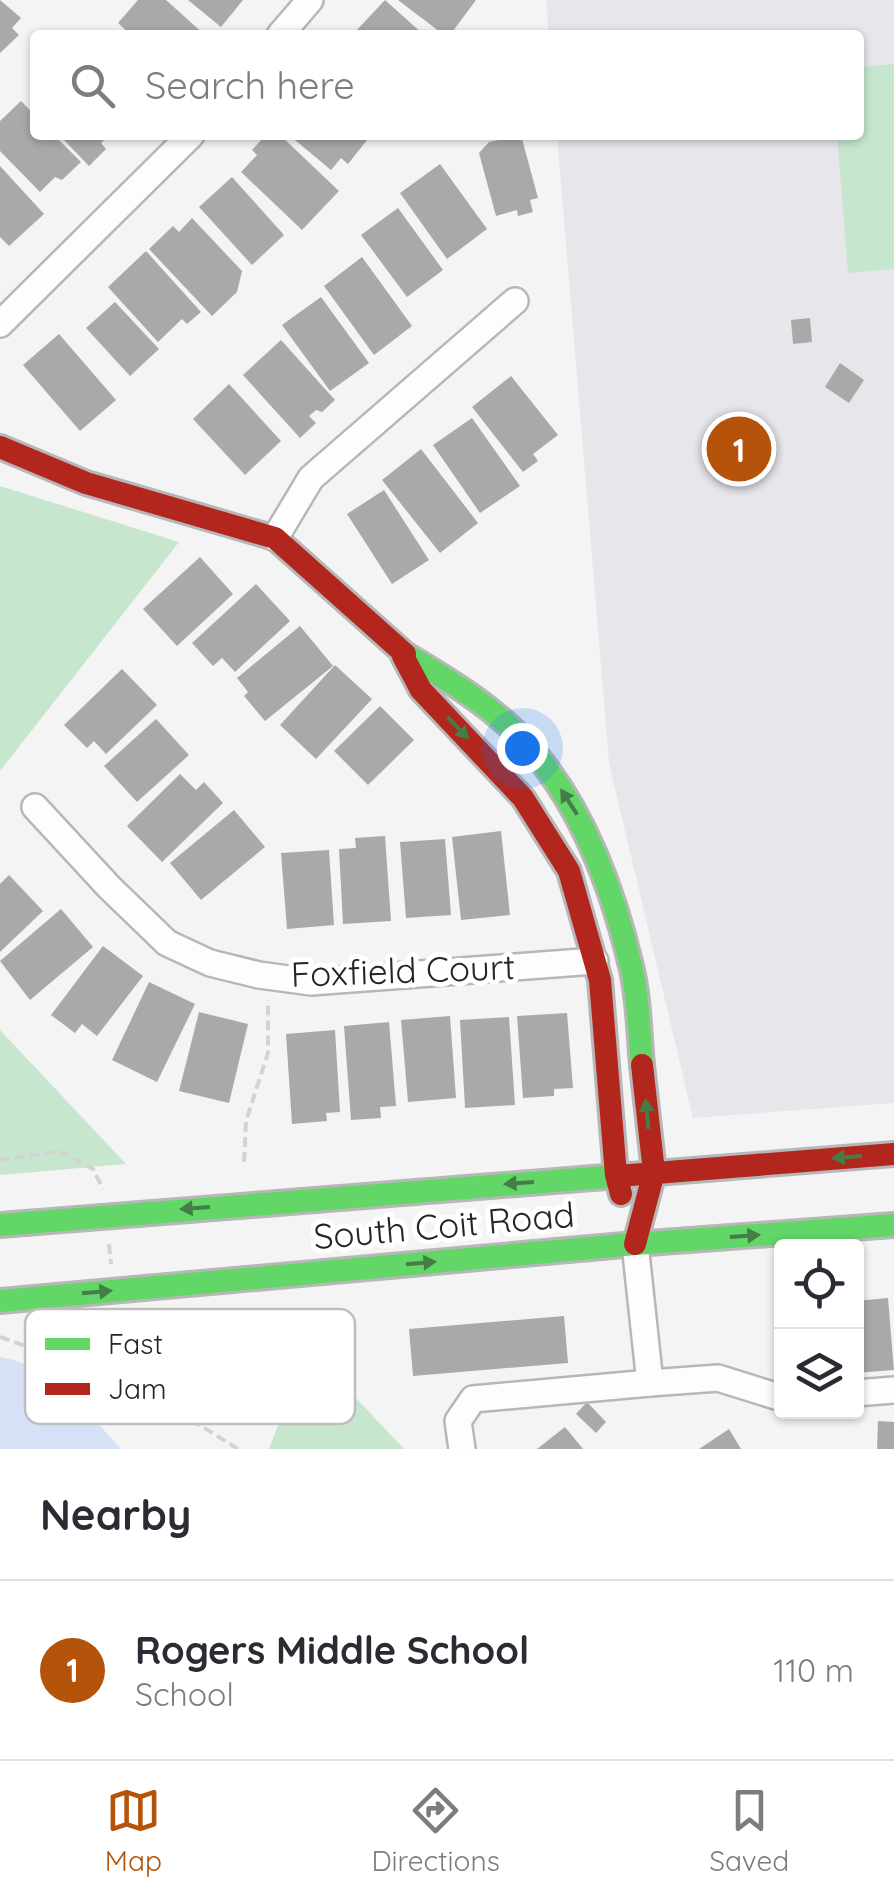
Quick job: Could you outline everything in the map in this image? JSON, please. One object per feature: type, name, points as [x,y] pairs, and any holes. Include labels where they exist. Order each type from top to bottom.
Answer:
[{"type":"street","points":[[284,30],[310,0]]},
{"type":"street","points":[[0,324],[185,140]]},
{"type":"street","points":[[275,538],[311,478],[515,301]]},
{"type":"street","points":[[0,447],[86,483],[275,538],[400,651],[467,691],[532,749],[576,811],[612,900],[629,956],[654,1172],[635,1244]]},
{"type":"street","points":[[400,651],[420,690],[523,798],[570,871],[595,961],[616,1175],[635,1244],[650,1383]]},
{"type":"street","name":"Foxfield Court","points":[[35,807],[166,943],[210,963],[311,982],[595,961]]},
{"type":"street","points":[[595,961],[629,956]]},
{"type":"street","name":"South Coit Road","points":[[0,1224],[894,1154]]},
{"type":"street","name":"South Coit Road","points":[[0,1301],[635,1244],[894,1226]]},
{"type":"street","points":[[462,1449],[458,1420],[473,1399],[718,1378],[774,1396]]},
{"type":"street","points":[[864,1392],[894,1390]]},
{"type":"path","points":[[244,1162],[246,1121],[268,1053],[266,976]]},
{"type":"path","points":[[0,1160],[58,1151],[93,1169],[102,1184],[104,1200]]},
{"type":"path","points":[[107,1228],[112,1277]]},
{"type":"path","points":[[0,1337],[25,1346]]},
{"type":"path","points":[[198,1424],[238,1449]]},
{"type":"shaded area","points":[[546,0],[894,0],[894,1103],[693,1118],[609,763],[557,140],[864,140],[864,30],[549,30]]},
{"type":"green space","points":[[894,64],[894,269],[848,273],[837,140],[864,140],[864,67]]},
{"type":"green space","points":[[0,486],[179,542],[0,771]]},
{"type":"green space","points":[[0,1030],[126,1164],[0,1175]]},
{"type":"green space","points":[[355,1397],[404,1449],[269,1449],[279,1424],[355,1424]]},
{"type":"water","points":[[0,1357],[25,1365],[25,1424],[98,1424],[121,1449],[0,1449]]},
{"type":"building","points":[[0,0],[21,18],[12,28],[19,35],[0,53]]},
{"type":"building","points":[[138,0],[166,0],[199,30],[126,30],[118,23]]},
{"type":"building","points":[[188,0],[243,0],[221,27]]},
{"type":"building","points":[[385,0],[418,30],[357,30]]},
{"type":"building","points":[[398,0],[476,0],[454,30],[437,30]]},
{"type":"building","points":[[21,101],[30,110],[30,140],[59,140],[81,162],[62,180],[55,177],[40,192],[0,151],[0,121]]},
{"type":"building","points":[[64,140],[104,140],[101,143],[106,149],[89,166]]},
{"type":"building","points":[[261,140],[285,140],[339,191],[302,230],[241,172],[257,155],[252,150]]},
{"type":"building","points":[[295,140],[367,140],[348,164],[341,158],[331,170]]},
{"type":"building","points":[[522,140],[538,198],[530,200],[533,212],[518,216],[517,210],[496,216],[479,153],[489,142]]},
{"type":"building","points":[[440,164],[487,229],[447,259],[400,193]]},
{"type":"building","points":[[0,166],[44,214],[9,246],[0,237]]},
{"type":"building","points":[[232,177],[284,235],[252,265],[199,207]]},
{"type":"building","points":[[398,208],[443,270],[407,297],[361,235]]},
{"type":"building","points":[[192,218],[242,271],[237,292],[212,316],[149,249],[173,226],[179,232]]},
{"type":"building","points":[[146,251],[201,312],[187,324],[182,319],[158,342],[108,287]]},
{"type":"building","points":[[362,257],[412,326],[374,355],[324,286]]},
{"type":"building","points":[[321,297],[369,363],[330,391],[282,325]]},
{"type":"building","points":[[115,302],[159,349],[130,376],[86,328]]},
{"type":"building","points":[[810,318],[812,342],[793,344],[791,320]]},
{"type":"building","points":[[59,334],[116,400],[80,431],[23,365]]},
{"type":"building","points":[[281,340],[335,400],[322,412],[316,410],[309,416],[316,423],[300,438],[243,375]]},
{"type":"building","points":[[840,363],[864,380],[849,403],[825,387]]},
{"type":"building","points":[[511,376],[558,435],[533,454],[538,461],[523,472],[472,407]]},
{"type":"building","points":[[229,384],[281,441],[245,475],[193,419]]},
{"type":"building","points":[[472,418],[520,486],[480,513],[433,445]]},
{"type":"building","points":[[421,449],[478,523],[440,553],[382,480]]},
{"type":"building","points":[[384,490],[429,560],[392,584],[347,514]]},
{"type":"building","points":[[200,557],[233,594],[177,646],[143,609]]},
{"type":"building","points":[[256,584],[290,621],[235,672],[222,658],[213,666],[192,643]]},
{"type":"building","points":[[300,626],[333,666],[265,721],[244,696],[248,692],[237,678]]},
{"type":"building","points":[[335,665],[372,699],[316,759],[280,725]]},
{"type":"building","points":[[122,669],[157,705],[106,754],[94,741],[87,748],[64,725]]},
{"type":"building","points":[[380,706],[414,740],[368,785],[334,751]]},
{"type":"building","points":[[156,719],[189,755],[137,802],[104,766]]},
{"type":"building","points":[[180,774],[196,790],[204,782],[223,803],[162,862],[127,826]]},
{"type":"building","points":[[234,810],[265,847],[201,900],[170,863]]},
{"type":"building","points":[[501,831],[510,915],[461,920],[452,837]]},
{"type":"building","points":[[385,836],[391,921],[343,924],[339,849],[356,848],[355,838]]},
{"type":"building","points":[[445,839],[451,915],[406,918],[400,842]]},
{"type":"building","points":[[329,850],[334,925],[287,929],[281,853]]},
{"type":"building","points":[[9,875],[43,911],[0,952],[0,884]]},
{"type":"building","points":[[61,909],[93,947],[30,1000],[0,961]]},
{"type":"building","points":[[103,946],[143,976],[97,1036],[82,1024],[75,1033],[51,1015]]},
{"type":"building","points":[[149,982],[195,1004],[157,1082],[112,1060]]},
{"type":"building","points":[[199,1012],[248,1024],[229,1103],[179,1091]]},
{"type":"building","points":[[567,1013],[573,1088],[554,1089],[554,1096],[523,1098],[517,1016]]},
{"type":"building","points":[[450,1016],[456,1098],[408,1102],[401,1020]]},
{"type":"building","points":[[509,1017],[515,1105],[465,1108],[460,1020]]},
{"type":"building","points":[[389,1022],[396,1106],[380,1107],[381,1118],[351,1120],[344,1026]]},
{"type":"building","points":[[335,1030],[340,1112],[326,1113],[327,1121],[292,1124],[286,1034]]},
{"type":"building","points":[[888,1298],[894,1370],[864,1372],[864,1300]]},
{"type":"building","points":[[564,1316],[568,1363],[413,1376],[409,1329]]},
{"type":"building","points":[[587,1402],[606,1422],[596,1433],[576,1414]]},
{"type":"building","points":[[878,1421],[894,1422],[894,1449],[877,1449]]},
{"type":"building","points":[[565,1427],[583,1449],[537,1449]]},
{"type":"building","points":[[729,1429],[741,1449],[699,1449]]},
{"type":"traffic: fast","points":[[405,654],[489,709],[520,736],[551,774],[582,825],[606,880],[624,937],[636,990],[642,1065]]},
{"type":"traffic: fast","points":[[0,1225],[618,1176]]},
{"type":"traffic: fast","points":[[0,1301],[635,1244],[894,1225]]},
{"type":"traffic: jam","points":[[0,447],[86,483],[275,538],[405,654]]},
{"type":"traffic: jam","points":[[403,656],[421,690],[523,798],[569,871],[600,980],[616,1175],[621,1194]]},
{"type":"traffic: jam","points":[[635,1244],[654,1172],[642,1065]]},
{"type":"traffic: jam","points":[[618,1176],[894,1154]]},
{"type":"place","name":"Rogers Middle School","points":[[739,449]]}]
